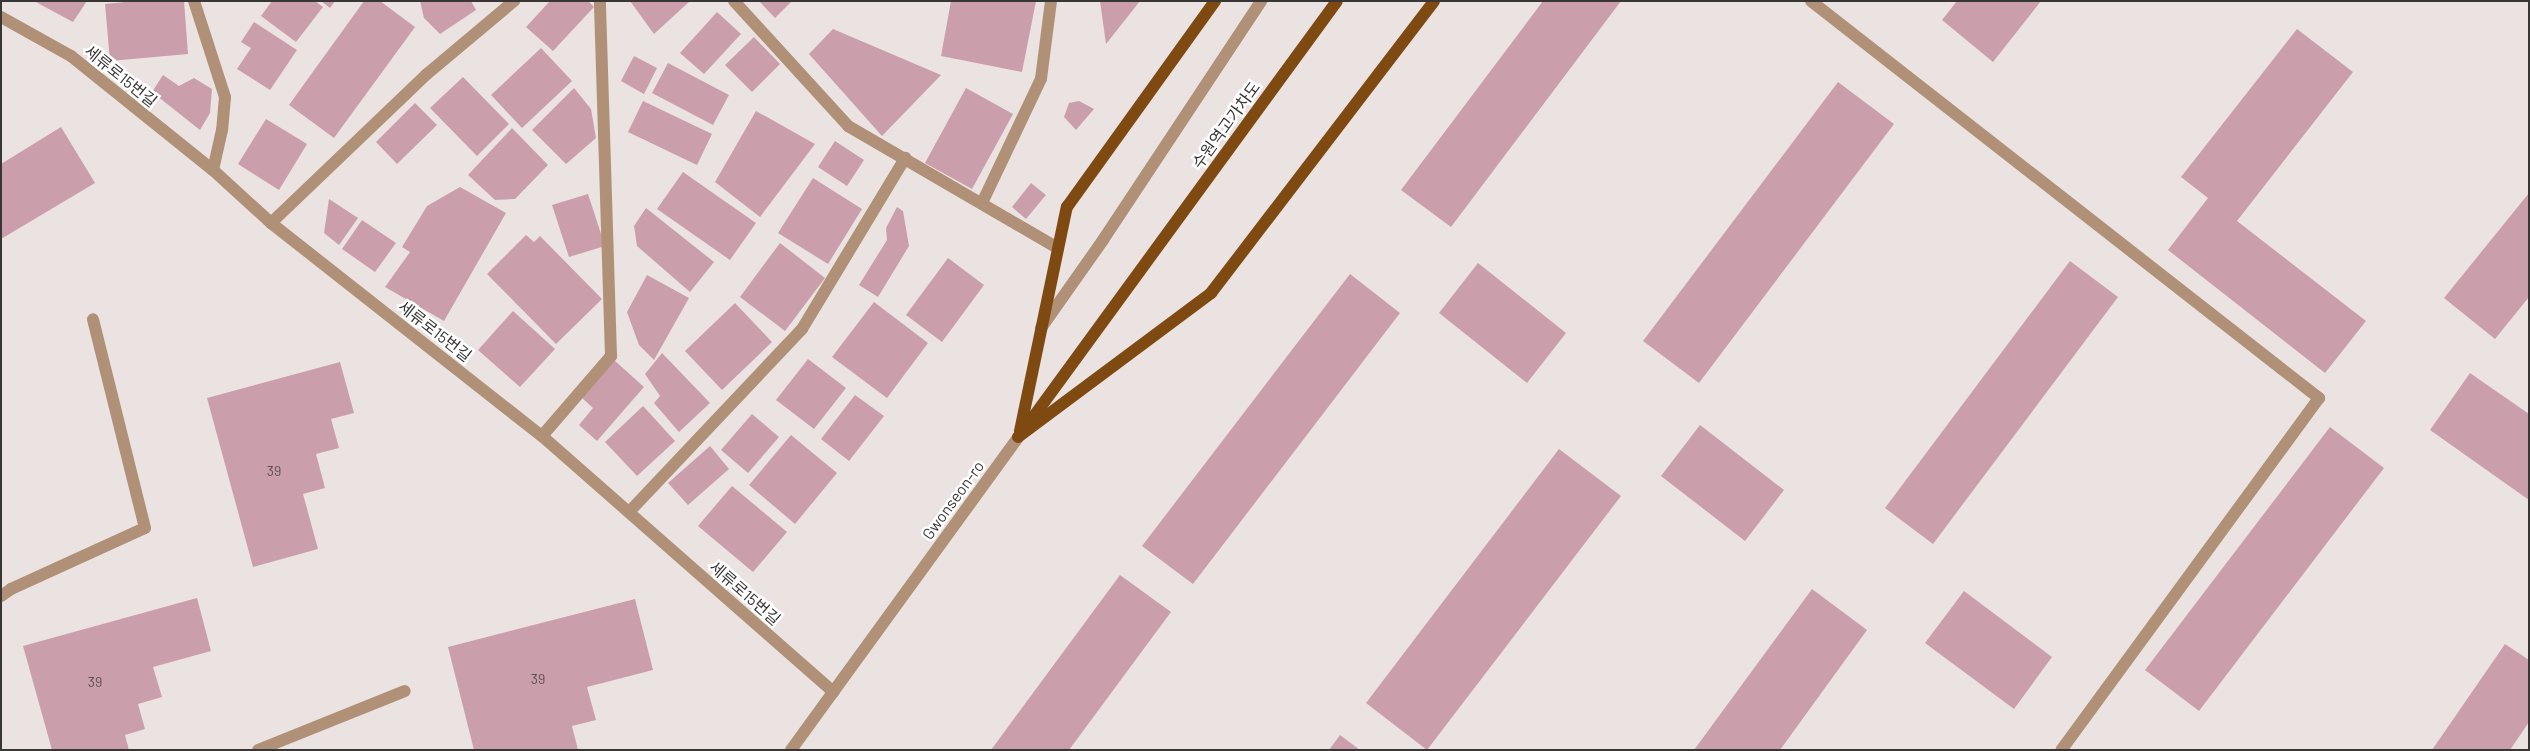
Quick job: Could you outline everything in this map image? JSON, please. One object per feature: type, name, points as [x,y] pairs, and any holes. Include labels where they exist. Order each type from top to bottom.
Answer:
[{"type":"main road","points":[[1018,437],[1067,207],[1215,1]]},
{"type":"main road","name":"수원역고가차도","points":[[1141,268],[1337,1]]},
{"type":"main road","points":[[1018,437],[1211,293],[1434,1]]},
{"type":"main road","name":"Gwonseon-ro","points":[[1018,437],[1141,268]]},
{"type":"street","points":[[194,1],[226,96],[222,130],[213,170]]},
{"type":"street","points":[[271,223],[427,74],[514,1]]},
{"type":"street","points":[[542,436],[611,356],[600,1]]},
{"type":"street","points":[[734,1],[848,126],[1058,248]]},
{"type":"street","points":[[982,203],[1041,79],[1051,1]]},
{"type":"street","points":[[1041,328],[1103,240],[1261,1]]},
{"type":"street","points":[[1811,1],[2319,398],[2061,750]]},
{"type":"street","name":"세류로15번길","points":[[1,16],[71,56],[213,170],[271,223],[542,436],[833,692]]},
{"type":"street","points":[[629,512],[802,329],[905,158]]},
{"type":"street","points":[[1,596],[11,588],[145,528],[93,319]]},
{"type":"street","name":"Gwonseon-ro","points":[[791,750],[1018,437]]},
{"type":"street","points":[[258,750],[405,691]]},
{"type":"building","points":[[34,1],[87,1],[73,22]]},
{"type":"building","points":[[135,1],[184,1],[188,54],[110,61],[105,4]]},
{"type":"building","points":[[272,1],[315,1],[323,7],[296,42],[261,16]]},
{"type":"building","points":[[321,1],[335,1],[330,8]]},
{"type":"building","points":[[364,1],[380,1],[415,27],[334,138],[289,105]]},
{"type":"building","points":[[420,1],[471,1],[476,10],[440,34],[424,18]]},
{"type":"building","points":[[550,1],[588,1],[594,7],[553,51],[526,27]]},
{"type":"building","points":[[630,1],[690,1],[654,34]]},
{"type":"building","points":[[759,1],[792,1],[775,18]]},
{"type":"building","points":[[951,1],[1036,1],[1022,72],[941,56]]},
{"type":"building","points":[[1100,1],[1140,1],[1106,44]]},
{"type":"building","points":[[1543,1],[1621,1],[1451,227],[1401,190]]},
{"type":"building","points":[[1957,1],[2041,1],[1993,62],[1942,20]]},
{"type":"building","points":[[717,12],[741,34],[704,74],[680,53]]},
{"type":"building","points":[[254,22],[297,50],[270,90],[237,69],[251,48],[241,42]]},
{"type":"building","points":[[833,29],[941,75],[882,136],[809,54]]},
{"type":"building","points":[[2297,29],[2353,72],[2237,221],[2366,321],[2325,373],[2168,250],[2208,198],[2181,177]]},
{"type":"building","points":[[754,37],[780,64],[752,92],[725,65]]},
{"type":"building","points":[[541,48],[572,81],[522,128],[491,95]]},
{"type":"building","points":[[634,56],[657,68],[644,94],[621,81]]},
{"type":"building","points":[[668,63],[729,95],[713,125],[652,93]]},
{"type":"building","points":[[163,75],[179,86],[194,78],[212,89],[210,113],[200,130],[152,92]]},
{"type":"building","points":[[463,77],[509,124],[477,156],[430,108]]},
{"type":"building","points":[[1838,82],[1894,124],[1699,383],[1643,341]]},
{"type":"building","points":[[574,88],[591,109],[596,138],[566,164],[532,130]]},
{"type":"building","points":[[966,88],[1013,114],[972,189],[925,163]]},
{"type":"building","points":[[643,101],[712,134],[697,165],[628,132]]},
{"type":"building","points":[[1079,101],[1094,109],[1076,130],[1064,117],[1069,103]]},
{"type":"building","points":[[415,103],[437,125],[397,164],[376,142]]},
{"type":"building","points":[[756,111],[815,144],[760,217],[715,182]]},
{"type":"building","points":[[266,119],[307,144],[279,190],[238,164]]},
{"type":"building","points":[[61,127],[95,183],[1,239],[1,164]]},
{"type":"building","points":[[512,128],[548,165],[515,199],[495,200],[468,175]]},
{"type":"building","points":[[835,141],[864,160],[847,186],[818,167]]},
{"type":"building","points":[[683,172],[756,223],[730,260],[657,209]]},
{"type":"building","points":[[813,178],[862,209],[828,264],[778,233]]},
{"type":"building","points":[[1031,183],[1046,195],[1026,219],[1012,207]]},
{"type":"building","points":[[460,187],[506,213],[444,321],[385,287],[410,252],[402,247],[427,206]]},
{"type":"building","points":[[2529,193],[2529,297],[2495,339],[2444,298]]},
{"type":"building","points":[[588,194],[605,246],[569,257],[552,205]]},
{"type":"building","points":[[329,199],[358,218],[339,245],[324,233]]},
{"type":"building","points":[[897,207],[903,211],[909,246],[878,297],[859,285],[887,240],[886,228]]},
{"type":"building","points":[[646,208],[714,262],[690,292],[637,246],[634,226]]},
{"type":"building","points":[[362,220],[396,243],[375,272],[342,249]]},
{"type":"building","points":[[526,235],[534,242],[540,236],[602,299],[556,344],[487,274]]},
{"type":"building","points":[[780,243],[825,278],[785,331],[740,297]]},
{"type":"building","points":[[948,258],[984,285],[942,342],[906,315]]},
{"type":"building","points":[[2070,261],[2118,297],[1933,544],[1885,508]]},
{"type":"building","points":[[1478,263],[1566,333],[1527,383],[1439,313]]},
{"type":"building","points":[[1350,274],[1400,313],[1193,584],[1142,546]]},
{"type":"building","points":[[647,275],[689,298],[654,360],[639,345],[627,312]]},
{"type":"building","points":[[874,302],[928,343],[887,398],[832,357]]},
{"type":"building","points":[[735,303],[772,342],[722,390],[685,351]]},
{"type":"building","points":[[513,311],[555,349],[520,387],[478,350]]},
{"type":"building","points":[[662,353],[710,403],[679,432],[654,403],[660,396],[645,374]]},
{"type":"building","points":[[808,359],[846,388],[814,429],[776,400]]},
{"type":"building","points":[[614,360],[644,387],[597,441],[579,425],[593,408],[581,397]]},
{"type":"building","points":[[340,362],[354,413],[331,419],[339,448],[316,454],[325,488],[303,494],[318,549],[253,567],[207,398]]},
{"type":"building","points":[[2470,373],[2529,414],[2529,500],[2430,430]]},
{"type":"building","points":[[855,395],[884,416],[849,461],[821,439]]},
{"type":"building","points":[[643,406],[675,441],[637,476],[605,442]]},
{"type":"building","points":[[752,414],[779,437],[748,473],[721,450]]},
{"type":"building","points":[[1700,425],[1784,490],[1745,541],[1661,476]]},
{"type":"building","points":[[2330,427],[2384,468],[2199,711],[2145,670]]},
{"type":"building","points":[[791,435],[837,473],[795,524],[749,485]]},
{"type":"building","points":[[710,446],[729,469],[688,505],[668,483]]},
{"type":"building","points":[[1559,449],[1621,496],[1427,750],[1366,703]]},
{"type":"building","points":[[732,486],[787,532],[753,572],[698,526]]},
{"type":"building","points":[[1120,575],[1171,612],[1069,750],[991,750]]},
{"type":"building","points":[[1812,589],[1867,630],[1780,750],[1694,750]]},
{"type":"building","points":[[1964,591],[2052,657],[2014,709],[1925,643]]},
{"type":"building","points":[[197,598],[211,651],[153,667],[162,697],[138,704],[145,729],[125,735],[129,750],[52,750],[23,646]]},
{"type":"building","points":[[635,599],[653,670],[587,687],[596,720],[572,726],[578,750],[474,750],[448,647]]},
{"type":"building","points":[[2505,644],[2529,660],[2529,722],[2510,750],[2432,750]]},
{"type":"building","points":[[1340,735],[1360,750],[1329,750]]}]
